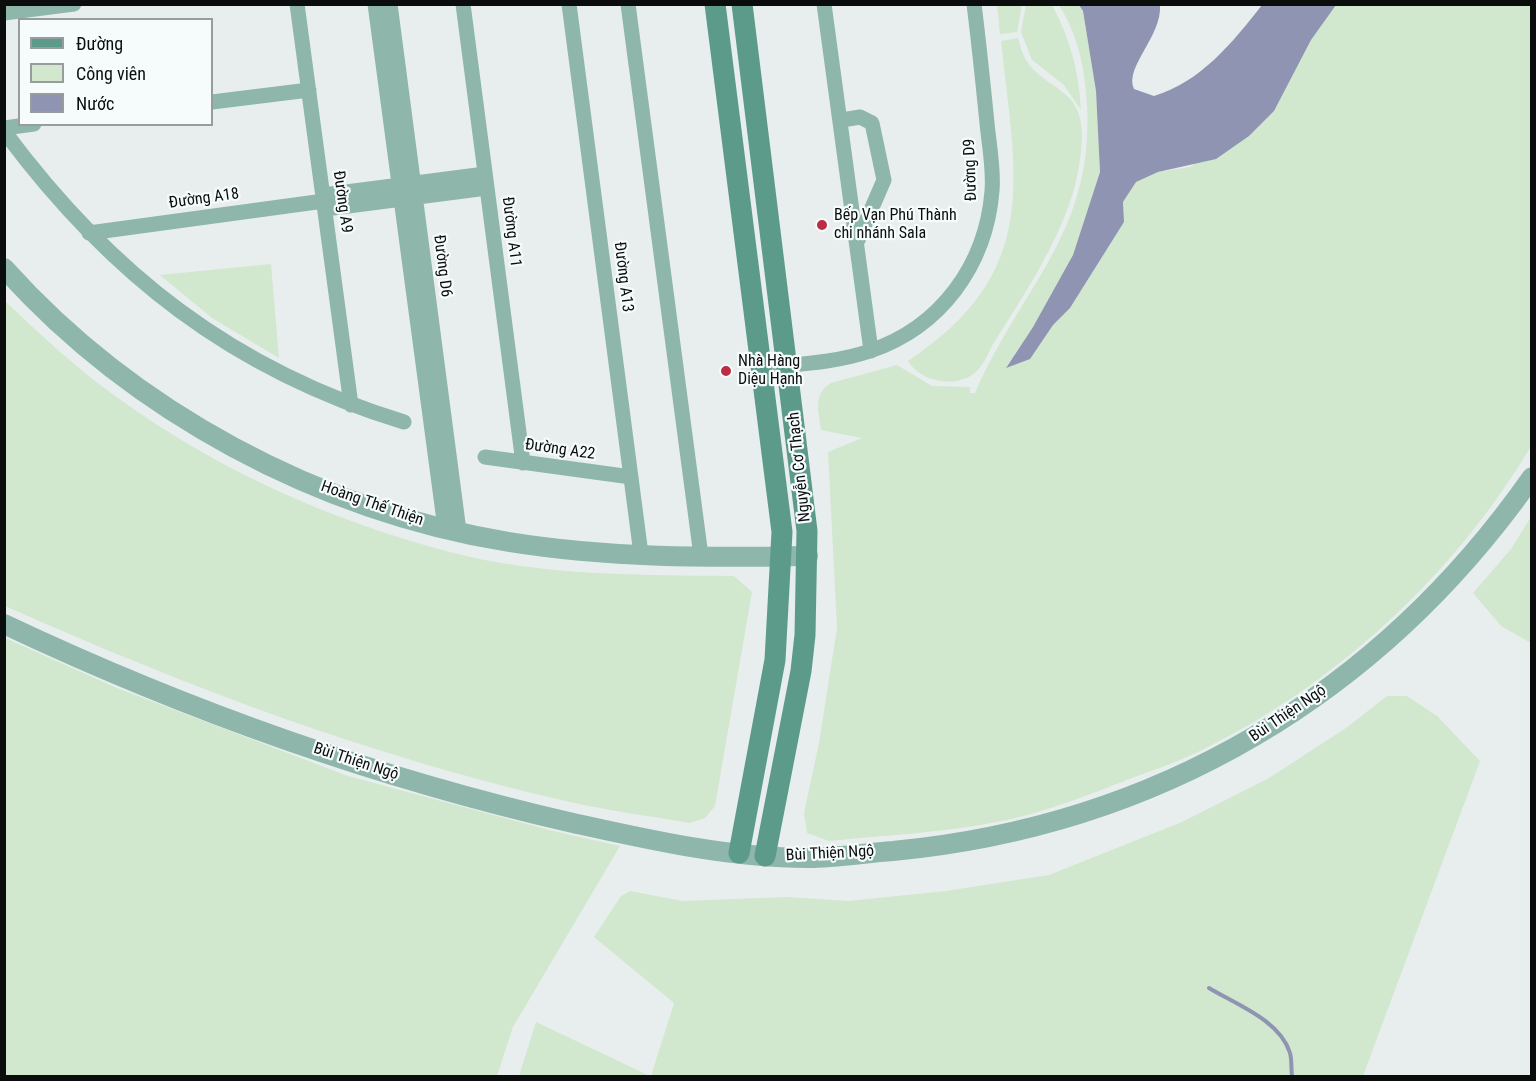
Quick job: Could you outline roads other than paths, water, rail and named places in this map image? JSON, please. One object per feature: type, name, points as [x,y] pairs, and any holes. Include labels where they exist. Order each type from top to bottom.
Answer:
[{"type":"main road","name":"Nguyễn Cơ Thạch","points":[[715,4],[782,532],[775,660],[739,853]]},
{"type":"main road","name":"Nguyễn Cơ Thạch","points":[[742,4],[804,484],[808,556],[801,671],[765,856]]},
{"type":"street","points":[[4,13],[74,4]]},
{"type":"street","name":"Đường A9","points":[[297,4],[351,405]]},
{"type":"street","name":"Đường D6","points":[[375,4],[407,191],[452,530]]},
{"type":"street","name":"Đường D6","points":[[390,4],[407,191]]},
{"type":"street","name":"Đường A11","points":[[463,4],[523,464]]},
{"type":"street","name":"Đường A13","points":[[569,4],[641,554]]},
{"type":"street","points":[[628,4],[701,556]]},
{"type":"street","points":[[824,4],[842,120],[871,351]]},
{"type":"street","name":"Đường D9","points":[[761,368],[827,361],[871,351],[912,331],[942,306],[970,270],[987,228],[993,188],[974,4]]},
{"type":"street","points":[[213,102],[309,90]]},
{"type":"street","points":[[842,120],[860,117],[872,123],[884,180],[858,240]]},
{"type":"street","points":[[24,126],[4,130],[40,179],[89,233],[150,288],[211,335],[275,371],[351,405],[404,422]]},
{"type":"street","name":"Đường A18","points":[[89,233],[486,181]]},
{"type":"street","name":"Hoàng Thế Thiện","points":[[4,268],[90,350],[181,417],[251,456],[336,494],[452,530],[552,548],[701,556],[808,556]]},
{"type":"street","name":"Đường A22","points":[[485,457],[631,477]]},
{"type":"street","name":"Bùi Thiện Ngộ","points":[[4,624],[214,714],[368,767],[548,817],[703,849],[765,856],[811,858],[928,847],[1006,835],[1100,806],[1217,759],[1273,727],[1379,649],[1452,574],[1532,477]]},
{"type":"water","points":[[1079,5],[1160,5],[1155,29],[1138,61],[1132,80],[1134,89],[1154,96],[1171,90],[1201,71],[1240,33],[1262,5],[1336,5],[1311,40],[1274,111],[1249,136],[1216,159],[1158,172],[1136,182],[1123,202],[1124,222],[1070,308],[1053,325],[1030,359],[1006,368],[1033,327],[1073,255],[1100,172],[1096,91],[1083,11]]},
{"type":"waterway","points":[[1209,988],[1256,1014],[1277,1031],[1285,1041],[1290,1053],[1292,1076]]},
{"type":"place","name":"Bếp Vạn Phú Thành chi nhánh Sala","points":[[822,225]]},
{"type":"place","name":"Nhà Hàng Diệu Hạnh","points":[[726,371]]}]
